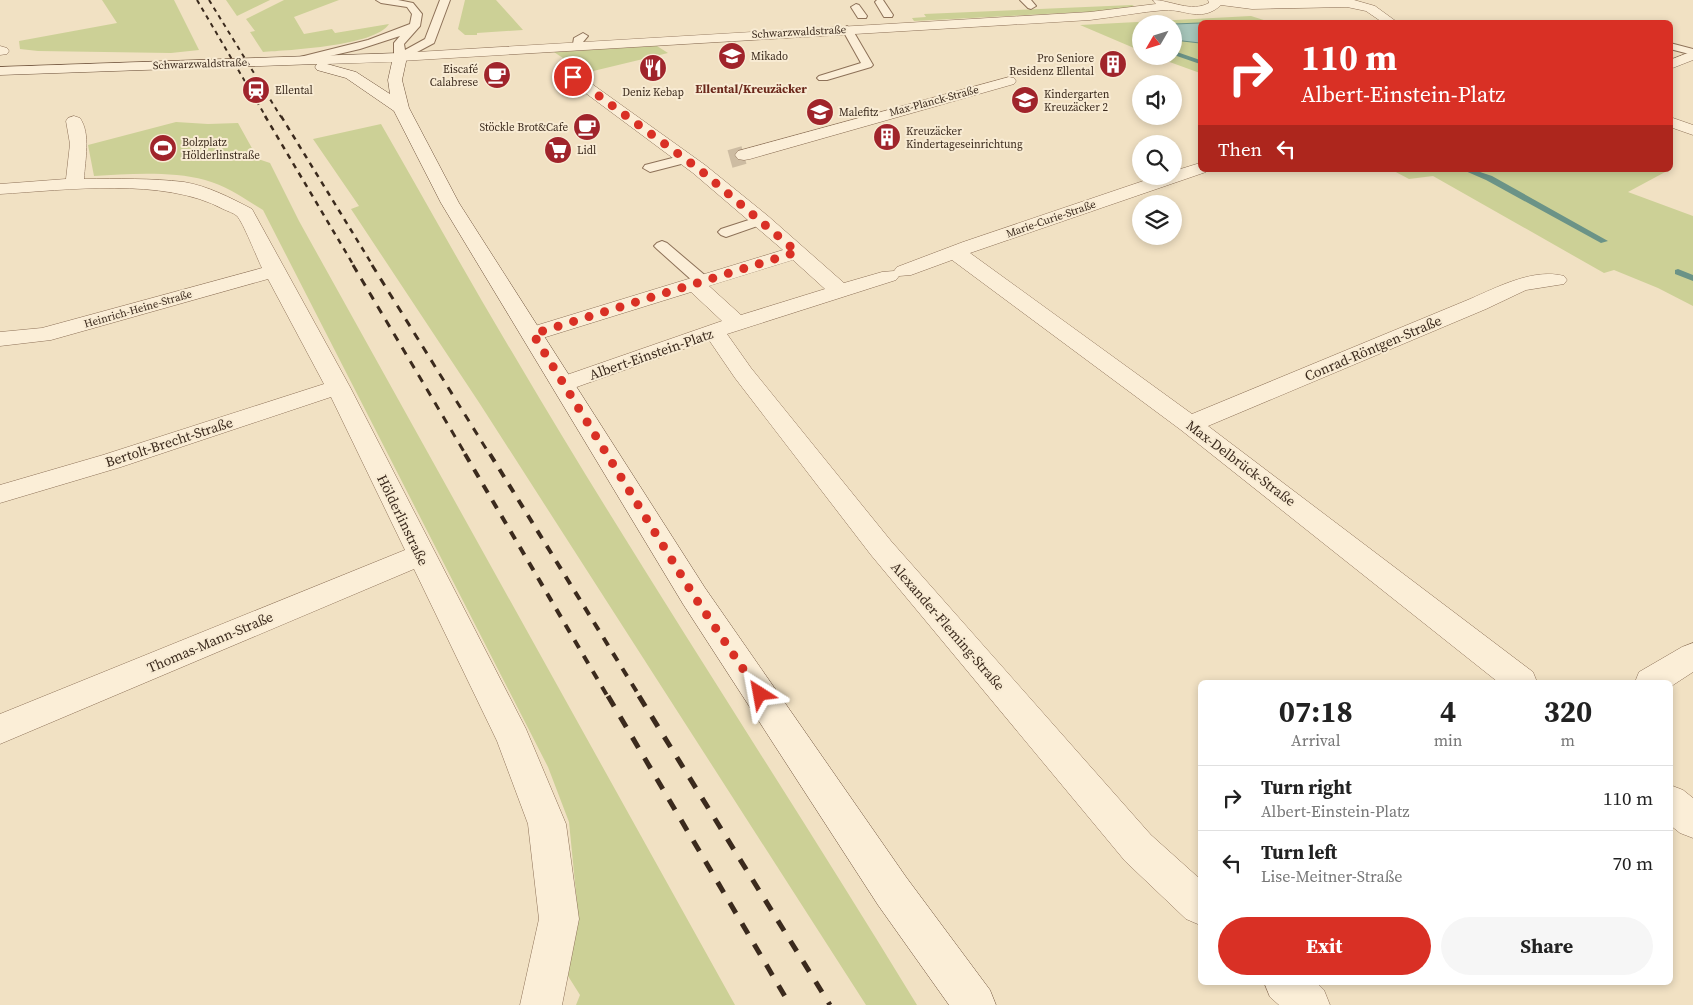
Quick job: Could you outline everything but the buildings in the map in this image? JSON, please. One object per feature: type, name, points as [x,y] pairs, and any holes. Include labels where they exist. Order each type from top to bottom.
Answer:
[{"type":"street","name":"Schwarzwaldstraße","points":[[0,71],[400,57],[583,41],[1090,16],[1162,2]]},
{"type":"street","name":"Schwarzwaldstraße","points":[[1012,8],[1028,3],[1162,2],[1192,10],[1214,3],[1238,11],[1292,7]]},
{"type":"street","points":[[1292,7],[1347,3],[1361,4],[1387,20]]},
{"type":"street","points":[[1292,7],[1370,8]]},
{"type":"street","name":"Schwarzwaldstraße","points":[[828,18],[859,11],[888,15],[904,14]]},
{"type":"street","name":"Schwarzwaldstraße","points":[[583,41],[633,29]]},
{"type":"street","points":[[1673,64],[1693,54]]},
{"type":"street","points":[[400,57],[395,80],[402,108],[450,203],[694,596],[892,891],[975,1005]]},
{"type":"street","points":[[296,61],[351,75],[402,108]]},
{"type":"street","points":[[573,77],[699,164],[840,292]]},
{"type":"street","name":"Max-Planck-Straße","points":[[744,155],[1009,81]]},
{"type":"street","points":[[74,121],[78,144],[75,184]]},
{"type":"street","points":[[1673,123],[1693,130]]},
{"type":"street","name":"Marie-Curie-Straße","points":[[840,292],[1198,169]]},
{"type":"street","name":"Hölderlinstraße","points":[[0,189],[75,184],[167,186],[185,188],[219,198],[245,213],[274,271],[338,387],[420,555],[514,740],[547,824],[559,919],[541,1005]]},
{"type":"street","points":[[533,334],[694,276],[797,252]]},
{"type":"street","name":"Max-Delbrück-Straße","points":[[955,252],[1190,424],[1518,680]]},
{"type":"street","name":"Heinrich-Heine-Straße","points":[[0,338],[43,335],[274,271]]},
{"type":"street","name":"Albert-Einstein-Platz","points":[[694,276],[726,328]]},
{"type":"street","name":"Conrad-Röntgen-Straße","points":[[1190,424],[1478,304],[1521,284],[1557,280]]},
{"type":"street","name":"Albert-Einstein-Platz","points":[[563,384],[726,328],[840,292]]},
{"type":"street","name":"Alexander-Fleming-Straße","points":[[726,328],[743,373],[881,548],[1138,848],[1198,902]]},
{"type":"street","name":"Bertolt-Brecht-Straße","points":[[0,494],[112,461],[338,387]]},
{"type":"street","name":"Thomas-Mann-Straße","points":[[0,729],[420,555]]},
{"type":"street","points":[[1654,680],[1693,656]]},
{"type":"street","points":[[1673,804],[1693,821]]},
{"type":"street","points":[[1288,985],[1309,1005]]},
{"type":"lane","points":[[381,0],[410,5],[417,14],[415,26],[399,43],[400,57],[430,41],[445,0]]},
{"type":"lane","points":[[880,2],[888,15]]},
{"type":"lane","points":[[296,61],[367,44],[393,36],[415,26]]},
{"type":"lane","points":[[822,78],[867,65],[847,29]]},
{"type":"lane","points":[[1673,47],[1693,54]]},
{"type":"lane","points":[[650,168],[699,164]]},
{"type":"lane","points":[[726,232],[761,220]]},
{"type":"lane","points":[[662,246],[694,276]]},
{"type":"green space","points":[[102,0],[174,0],[199,50],[171,53],[38,51],[20,49],[19,41],[117,23]]},
{"type":"green space","points":[[226,0],[270,0],[237,16]]},
{"type":"green space","points":[[284,0],[339,0],[294,17],[304,34],[332,29],[335,33],[389,24],[381,31],[350,42],[330,46],[263,52],[250,32],[255,31],[246,19]]},
{"type":"green space","points":[[465,0],[496,0],[523,30],[465,35],[458,29]]},
{"type":"green space","points":[[1132,5],[1138,8],[1088,13],[914,21],[912,18],[926,17],[924,14]]},
{"type":"green space","points":[[1251,16],[1264,20],[1198,20],[1198,72],[1178,65],[1182,65],[1182,20]]},
{"type":"green space","points":[[1132,22],[1132,47],[1080,25]]},
{"type":"green space","points":[[657,46],[668,53],[585,73],[554,52]]},
{"type":"green space","points":[[176,122],[238,123],[258,159],[270,163],[299,221],[735,1005],[576,1005],[580,995],[568,976],[577,903],[569,822],[548,767],[263,210],[221,186],[192,177],[150,174],[94,176],[88,145]]},
{"type":"green space","points":[[381,124],[483,303],[567,443],[917,1005],[866,1005],[480,404],[351,209],[359,206],[313,139]]},
{"type":"green space","points":[[1396,172],[1665,172],[1628,192],[1693,216],[1693,306],[1658,288],[1614,270],[1604,273],[1433,176],[1409,179]]},
{"type":"water","points":[[1198,23],[1198,43],[1182,41],[1182,24]]},
{"type":"waterway","points":[[1182,56],[1198,61]]},
{"type":"waterway","points":[[1472,172],[1489,178],[1604,241]]},
{"type":"waterway","points":[[1678,272],[1693,278]]},
{"type":"tunnel","points":[[730,159],[744,155]]},
{"type":"railway","points":[[197,0],[266,117]]},
{"type":"railway","points":[[209,0],[281,117]]},
{"type":"railway","points":[[265,116],[354,266]]},
{"type":"railway","points":[[281,116],[373,266]]},
{"type":"railway","points":[[353,265],[466,455]]},
{"type":"railway","points":[[372,265],[490,455]]},
{"type":"railway","points":[[465,454],[608,697]]},
{"type":"railway","points":[[490,454],[640,697]]},
{"type":"railway","points":[[608,696],[790,1005]]},
{"type":"railway","points":[[639,696],[830,1005]]},
{"type":"place","name":"Mikado","points":[[732,56]]},
{"type":"place","name":"Pro Seniore Residenz Ellental","points":[[1113,64]]},
{"type":"place","name":"Deniz Kebap","points":[[653,68]]},
{"type":"place","name":"Eiscafé Calabrese","points":[[497,75]]},
{"type":"place","name":"Ellental","points":[[256,90]]},
{"type":"place","name":"Kindergarten Kreuzäcker 2","points":[[1025,100]]},
{"type":"place","name":"Malefitz","points":[[820,112]]},
{"type":"place","name":"Stöckle Brot&Cafe","points":[[587,127]]},
{"type":"place","name":"Kreuzäcker Kindertageseinrichtung","points":[[887,137]]},
{"type":"place","name":"Bolzplatz Hölderlinstraße","points":[[163,148]]},
{"type":"place","name":"Lidl","points":[[558,150]]},
{"type":"district","name":"Ellental/Kreuzäcker","points":[[751,89]]},
{"type":"route","points":[[573,77],[699,169],[797,252],[701,280],[533,334],[694,596],[760,694]]}]
